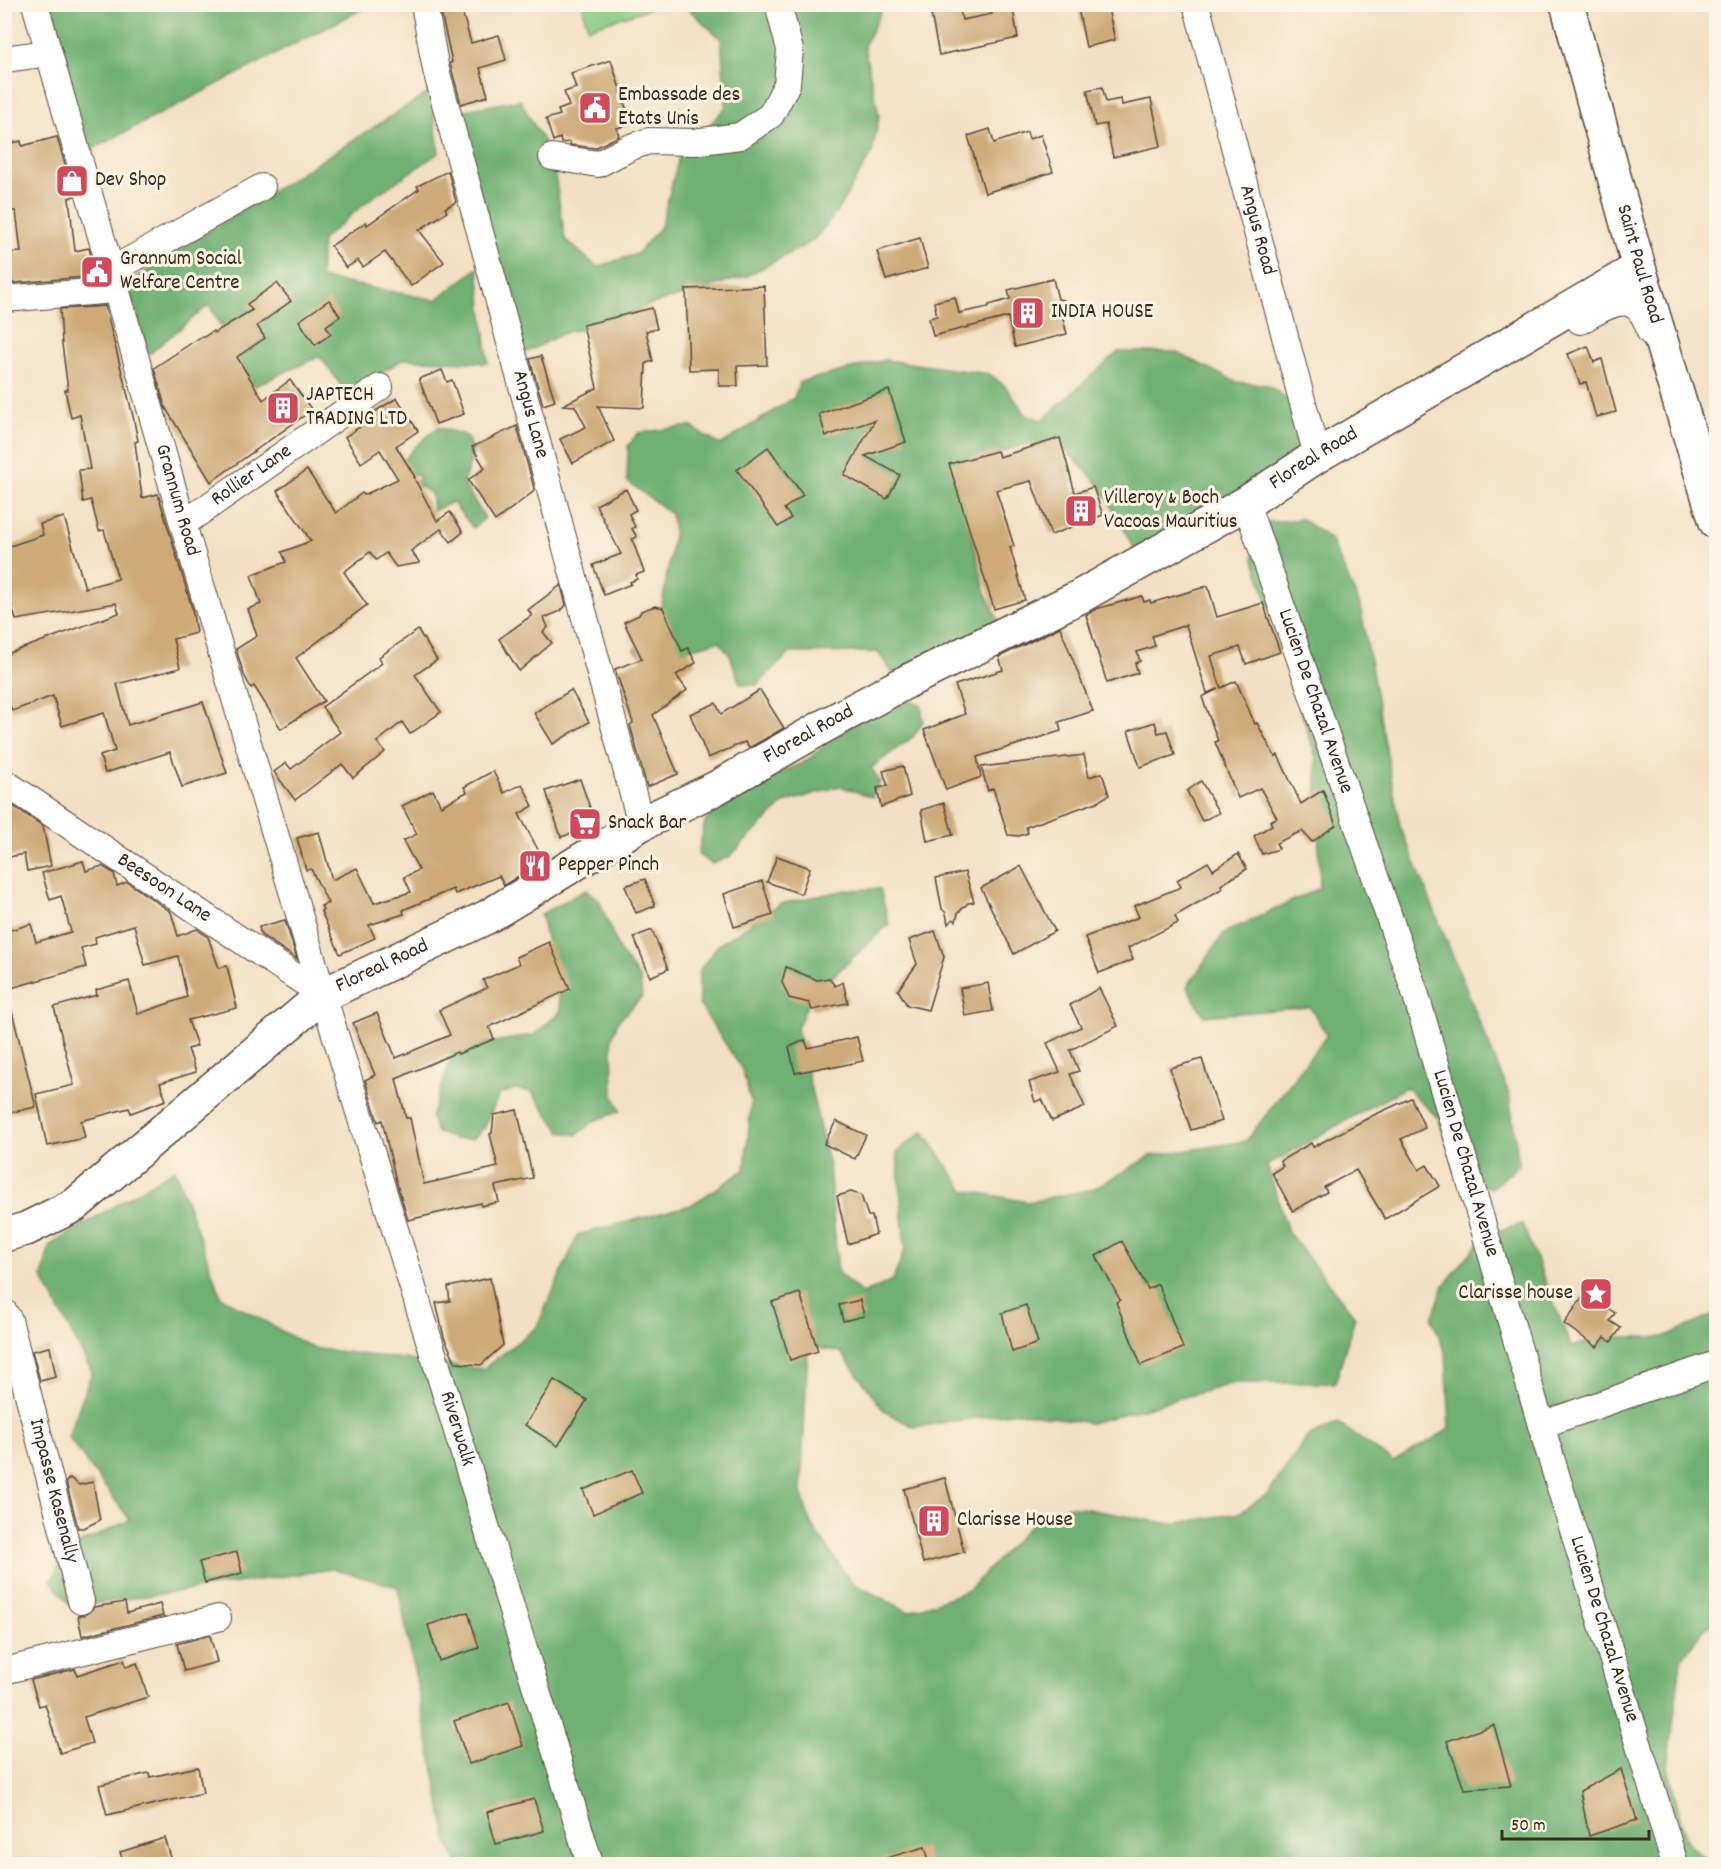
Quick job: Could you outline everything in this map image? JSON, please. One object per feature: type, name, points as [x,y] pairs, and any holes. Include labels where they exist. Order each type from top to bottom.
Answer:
[{"type":"main road","name":"Saint Paul Road","points":[[1567,4],[1640,268],[1716,522]]},
{"type":"main road","name":"Floreal Road","points":[[4,1235],[26,1229],[75,1205],[323,995],[487,917],[641,824],[716,788],[906,682],[1079,597],[1246,503],[1317,456],[1640,268]]},
{"type":"street","name":"Grannum Road","points":[[35,4],[183,524],[323,995]]},
{"type":"street","name":"Angus Lane","points":[[424,4],[436,70],[641,824]]},
{"type":"street","points":[[552,157],[598,164],[631,147],[649,141],[694,142],[740,136],[748,131],[771,115],[787,84],[790,50],[778,4]]},
{"type":"street","name":"Angus Road","points":[[1196,4],[1317,456]]},
{"type":"street","points":[[4,58],[49,53]]},
{"type":"street","points":[[4,299],[113,280],[262,187]]},
{"type":"street","points":[[1470,367],[1506,364],[1607,305],[1616,302],[1628,303],[1637,306],[1646,317],[1669,395],[1684,415]]},
{"type":"street","name":"Rollier Lane","points":[[183,524],[380,387]]},
{"type":"street","name":"Lucien De Chazal Avenue","points":[[1246,503],[1415,992],[1541,1425],[1675,1864]]},
{"type":"street","name":"Beesoon Lane","points":[[4,782],[323,995]]},
{"type":"street","name":"Riverwalk","points":[[323,995],[590,1864]]},
{"type":"street","name":"Impasse Kasenally","points":[[4,1312],[9,1320],[81,1601]]},
{"type":"street","points":[[1541,1425],[1716,1364]]},
{"type":"street","points":[[4,1671],[218,1618]]},
{"type":"green space","points":[[47,4],[370,5],[89,151]]},
{"type":"green space","points":[[653,4],[654,7],[588,28],[582,5]]},
{"type":"green space","points":[[684,5],[884,5],[864,46],[879,116],[872,153],[835,214],[813,241],[747,276],[649,305],[594,327],[566,332],[519,356],[453,112],[520,100],[552,157],[565,239],[597,267],[637,254],[661,226],[679,157],[726,107],[721,39]]},
{"type":"green space","points":[[431,91],[439,153],[369,200],[322,240],[320,278],[436,300],[478,268],[488,363],[403,359],[347,394],[320,356],[255,386],[209,305],[149,354],[127,283]]},
{"type":"green space","points":[[1118,352],[1176,352],[1236,382],[1267,385],[1305,411],[1310,448],[1138,556],[1101,487],[1064,448],[1031,443],[978,459],[959,488],[986,594],[1002,628],[895,677],[878,652],[790,653],[757,685],[740,684],[730,655],[719,641],[647,660],[634,649],[662,604],[674,533],[671,514],[627,481],[628,446],[638,433],[690,426],[720,445],[794,398],[800,382],[885,360],[989,374],[1004,385],[1027,416],[1042,420]]},
{"type":"green space","points":[[438,427],[467,436],[473,455],[463,483],[485,518],[473,528],[452,502],[433,511],[431,493],[416,484],[420,477],[400,465],[414,448]]},
{"type":"green space","points":[[1302,519],[1331,540],[1360,605],[1400,826],[1509,1094],[1519,1165],[1491,1188],[1460,1179],[1438,1118],[1406,1087],[1267,1165],[1288,1232],[1355,1317],[1335,1383],[1235,1383],[1091,1423],[1017,1412],[914,1427],[884,1411],[841,1352],[808,1346],[801,1492],[811,1524],[851,1582],[909,1612],[969,1590],[1038,1517],[1070,1506],[1171,1524],[1239,1513],[1268,1494],[1307,1437],[1338,1423],[1393,1462],[1450,1429],[1446,1354],[1432,1319],[1444,1285],[1486,1234],[1522,1224],[1571,1346],[1605,1337],[1664,1337],[1716,1314],[1716,1623],[1706,1627],[1681,1659],[1668,1767],[1686,1841],[1711,1864],[458,1864],[448,1843],[398,1587],[333,1569],[72,1607],[51,1581],[68,1549],[130,1520],[68,1437],[92,1372],[42,1277],[50,1245],[175,1169],[221,1297],[312,1348],[483,1369],[537,1327],[578,1235],[691,1205],[745,1170],[751,1102],[742,1069],[699,1004],[699,971],[718,945],[780,904],[846,890],[880,889],[889,924],[810,998],[797,1029],[829,1166],[838,1273],[863,1294],[893,1280],[905,1249],[897,1152],[923,1131],[964,1190],[1028,1202],[1093,1189],[1151,1156],[1246,1141],[1327,1035],[1310,1007],[1204,1016],[1187,987],[1224,933],[1320,888],[1316,758],[1253,557],[1254,524]]},
{"type":"green space","points":[[905,700],[921,704],[923,721],[914,736],[871,768],[880,781],[872,797],[840,786],[784,803],[729,857],[712,864],[698,855],[705,822],[728,797],[804,762],[858,720]]},
{"type":"green space","points":[[586,890],[599,900],[619,950],[640,979],[642,997],[618,1021],[612,1038],[613,1095],[620,1111],[594,1121],[577,1135],[561,1132],[532,1092],[516,1089],[499,1094],[485,1127],[472,1139],[455,1139],[437,1133],[431,1118],[454,1049],[534,1035],[561,1011],[541,914]]},
{"type":"building","points":[[439,4],[460,4],[471,43],[499,35],[506,60],[480,68],[488,96],[461,104],[450,63],[452,62]]},
{"type":"building","points":[[929,4],[959,4],[962,20],[992,14],[990,4],[1012,4],[1018,38],[939,55]]},
{"type":"building","points":[[1077,4],[1107,4],[1115,40],[1086,47]]},
{"type":"building","name":"Embassade des Etats Unis","points":[[611,60],[631,124],[617,128],[619,136],[595,148],[570,145],[570,142],[561,143],[560,138],[553,141],[546,119],[560,115],[558,110],[569,106],[564,92],[576,88],[571,73]]},
{"type":"building","points":[[1102,87],[1106,102],[1121,99],[1122,105],[1151,99],[1161,146],[1113,157],[1106,124],[1095,126],[1087,90]]},
{"type":"building","points":[[990,129],[994,143],[1027,132],[1029,139],[1041,135],[1053,172],[985,193],[968,136]]},
{"type":"building","points":[[57,137],[74,196],[69,198],[75,251],[89,248],[96,276],[4,284],[4,253],[21,252],[16,211],[4,212],[4,145],[21,141],[22,146]]},
{"type":"building","points":[[448,171],[456,202],[445,208],[447,212],[419,230],[444,262],[411,286],[385,252],[363,267],[358,260],[346,268],[331,246],[366,222],[367,225],[419,189],[417,186]]},
{"type":"building","points":[[920,238],[928,268],[886,280],[877,251]]},
{"type":"building","name":"INDIA HOUSE","points":[[1053,279],[1058,299],[1064,300],[1067,310],[1062,315],[1067,334],[1015,347],[1008,317],[933,336],[929,318],[937,316],[934,302],[955,297],[959,313],[989,307],[989,305],[1010,299],[1008,290]]},
{"type":"building","points":[[277,283],[291,301],[257,326],[265,338],[237,357],[263,400],[290,380],[312,410],[211,482],[165,407],[154,368],[202,336],[213,331],[214,333],[252,310],[247,304]]},
{"type":"building","points":[[764,286],[767,365],[737,366],[738,386],[719,386],[719,369],[689,370],[686,289]]},
{"type":"building","points":[[329,300],[340,316],[326,326],[331,334],[315,345],[299,321]]},
{"type":"building","points":[[105,306],[138,441],[135,442],[142,498],[158,494],[192,608],[196,633],[173,639],[180,668],[117,684],[128,725],[203,702],[227,773],[182,787],[170,752],[105,773],[100,756],[115,751],[104,713],[62,726],[53,696],[12,711],[4,691],[4,655],[119,613],[116,603],[16,620],[8,593],[4,594],[4,548],[43,535],[40,524],[64,517],[85,588],[118,579],[104,530],[99,531],[91,500],[83,502],[79,470],[90,469],[80,415],[71,418],[65,390],[68,390],[60,309]]},
{"type":"building","points":[[652,308],[657,329],[646,331],[653,361],[646,363],[644,408],[598,406],[614,441],[573,463],[560,439],[586,427],[575,406],[563,405],[597,388],[583,325]]},
{"type":"building","points":[[1588,346],[1594,362],[1602,359],[1616,412],[1596,417],[1586,382],[1580,384],[1568,354]]},
{"type":"building","points":[[541,356],[555,401],[543,405],[530,359]]},
{"type":"building","points":[[442,370],[447,382],[452,380],[464,414],[436,424],[419,379]]},
{"type":"building","points":[[889,390],[906,442],[865,456],[900,475],[887,499],[844,475],[875,420],[826,436],[819,414]]},
{"type":"building","points":[[397,398],[418,431],[396,446],[415,477],[437,521],[450,512],[463,532],[451,542],[441,529],[411,551],[420,563],[396,567],[386,553],[376,560],[370,552],[344,572],[367,605],[296,658],[324,701],[281,729],[254,686],[251,688],[244,675],[236,649],[257,636],[248,609],[261,604],[251,575],[286,562],[282,552],[311,541],[277,491],[307,470],[336,513],[362,493],[364,495],[398,479],[380,450],[361,463],[345,437],[364,424],[361,420]]},
{"type":"building","points":[[517,426],[534,488],[533,492],[495,521],[468,480],[485,468],[472,447]]},
{"type":"building","points":[[1060,438],[1075,493],[1093,487],[1103,515],[1051,535],[1031,481],[996,490],[1014,546],[1010,547],[1025,600],[994,609],[949,464],[997,451],[999,457]]},
{"type":"building","points":[[768,447],[803,495],[784,509],[791,518],[778,527],[737,470]]},
{"type":"building","points":[[626,489],[636,510],[629,514],[635,527],[632,529],[637,537],[632,539],[644,572],[636,575],[637,579],[630,582],[631,584],[604,595],[593,565],[621,554],[596,505]]},
{"type":"building","points":[[561,585],[566,605],[561,611],[544,618],[548,627],[543,632],[552,643],[519,671],[499,639],[532,615],[528,610]]},
{"type":"building","points":[[1208,586],[1217,617],[1263,603],[1280,652],[1246,664],[1240,647],[1211,656],[1221,688],[1236,681],[1255,724],[1257,723],[1275,757],[1278,755],[1301,804],[1323,790],[1336,825],[1312,842],[1302,831],[1276,843],[1279,849],[1262,854],[1254,836],[1272,825],[1270,821],[1277,818],[1260,788],[1238,798],[1215,742],[1218,741],[1202,697],[1218,689],[1207,693],[1186,625],[1152,636],[1155,646],[1137,652],[1140,661],[1135,663],[1138,673],[1107,683],[1086,615],[1096,609],[1142,596],[1144,602],[1150,600],[1151,603]]},
{"type":"building","points":[[655,606],[663,608],[682,651],[688,648],[696,663],[676,675],[687,690],[653,715],[678,774],[647,787],[630,725],[633,723],[615,669],[642,659],[624,622],[639,615],[641,611]]},
{"type":"building","points":[[1060,627],[1093,711],[1059,722],[1061,731],[977,757],[981,777],[946,790],[924,730],[965,714],[955,685],[1003,670],[999,657]]},
{"type":"building","points":[[418,630],[437,660],[415,675],[441,712],[410,734],[402,722],[377,742],[385,752],[353,778],[342,764],[295,800],[274,772],[286,763],[291,769],[340,732],[322,707],[382,663],[379,657]]},
{"type":"building","points":[[571,690],[589,722],[553,744],[534,713]]},
{"type":"building","points":[[760,690],[784,728],[749,748],[745,742],[708,758],[690,714],[716,703],[721,714]]},
{"type":"building","points":[[1155,722],[1158,733],[1167,731],[1175,755],[1140,767],[1128,731]]},
{"type":"building","points":[[1084,755],[1089,777],[1102,773],[1109,795],[1097,802],[1026,827],[1028,833],[1019,836],[1008,835],[993,788],[988,791],[981,767]]},
{"type":"building","points":[[903,766],[910,796],[881,807],[877,788],[888,786],[883,771]]},
{"type":"building","points":[[493,771],[504,793],[522,784],[533,806],[519,814],[544,861],[504,885],[499,876],[455,894],[453,889],[403,910],[404,914],[369,925],[375,938],[340,954],[321,911],[323,910],[321,906],[328,903],[311,869],[306,870],[297,838],[319,832],[332,880],[357,868],[374,903],[411,892],[404,877],[419,870],[403,841],[417,834],[402,806],[433,790],[441,806],[467,792],[464,787]]},
{"type":"building","points":[[580,779],[596,825],[561,837],[546,791]]},
{"type":"building","points":[[1201,781],[1219,813],[1202,821],[1187,791]]},
{"type":"building","points":[[4,800],[43,826],[51,866],[27,871],[24,854],[4,858]]},
{"type":"building","points":[[944,803],[953,835],[927,841],[921,810]]},
{"type":"building","points":[[1238,854],[1247,869],[1221,885],[1223,888],[1175,916],[1178,923],[1128,948],[1133,960],[1099,973],[1085,937],[1139,917],[1134,906],[1181,887],[1177,880],[1208,862],[1213,870]]},
{"type":"building","points":[[777,856],[810,868],[801,894],[767,882]]},
{"type":"building","points":[[83,861],[86,871],[102,866],[114,873],[117,886],[127,882],[171,912],[178,936],[197,929],[208,937],[219,968],[227,966],[237,1008],[188,1020],[197,1046],[188,1049],[196,1072],[160,1083],[166,1100],[131,1113],[129,1108],[81,1121],[85,1138],[47,1146],[36,1094],[74,1085],[54,1007],[97,995],[96,990],[129,981],[138,1014],[187,997],[178,956],[145,965],[134,925],[95,937],[96,944],[81,948],[86,967],[4,990],[4,932],[31,924],[36,942],[71,932],[61,896],[50,900],[42,873]]},
{"type":"building","points":[[1021,866],[1055,931],[1014,954],[981,888]]},
{"type":"building","points":[[965,872],[974,902],[968,903],[958,913],[956,921],[953,919],[948,924],[946,913],[942,909],[936,878]]},
{"type":"building","points":[[645,879],[655,906],[636,913],[625,886]]},
{"type":"building","points":[[762,881],[773,915],[734,927],[724,894]]},
{"type":"building","points":[[285,920],[297,959],[261,935],[259,927]]},
{"type":"building","points":[[652,930],[668,969],[650,977],[634,937]]},
{"type":"building","points":[[935,931],[944,957],[928,1010],[907,1005],[898,990],[917,964],[909,940]]},
{"type":"building","points":[[549,942],[570,989],[489,1027],[494,1039],[458,1054],[457,1052],[396,1079],[406,1118],[410,1118],[424,1184],[498,1167],[490,1134],[494,1115],[517,1110],[533,1178],[495,1186],[499,1202],[481,1206],[481,1203],[408,1220],[396,1181],[382,1120],[378,1122],[365,1080],[375,1075],[353,1023],[377,1013],[396,1058],[450,1035],[439,1010],[487,988],[483,980],[519,964],[516,957]]},
{"type":"building","points":[[786,967],[817,980],[829,978],[835,986],[843,982],[848,1003],[812,1010],[809,1003],[789,998],[782,982]]},
{"type":"building","points":[[988,983],[993,1011],[965,1016],[960,988]]},
{"type":"building","points":[[1099,988],[1118,1026],[1070,1050],[1079,1071],[1070,1074],[1085,1107],[1052,1121],[1042,1099],[1035,1102],[1029,1082],[1060,1072],[1047,1043],[1081,1027],[1070,1005]]},
{"type":"building","points":[[10,1004],[36,1107],[4,1114],[4,1005]]},
{"type":"building","points":[[857,1037],[863,1061],[795,1073],[789,1047],[805,1040],[808,1048]]},
{"type":"building","points":[[1202,1059],[1222,1121],[1191,1130],[1170,1068]]},
{"type":"building","points":[[1411,1098],[1425,1128],[1401,1139],[1419,1170],[1427,1165],[1440,1186],[1385,1219],[1356,1170],[1324,1187],[1327,1192],[1293,1211],[1272,1173],[1283,1166],[1280,1161],[1311,1143],[1313,1147]]},
{"type":"building","points":[[836,1121],[866,1135],[855,1159],[824,1144]]},
{"type":"building","points":[[851,1192],[861,1195],[868,1216],[872,1216],[876,1234],[848,1244],[837,1196]]},
{"type":"building","points":[[1122,1241],[1148,1289],[1158,1284],[1183,1348],[1141,1365],[1116,1302],[1120,1300],[1096,1256]]},
{"type":"building","points":[[490,1278],[503,1345],[481,1365],[456,1363],[444,1337],[436,1303],[450,1301],[448,1287]]},
{"type":"building","points":[[800,1293],[818,1351],[790,1360],[772,1302]]},
{"type":"building","name":"Clarisse House","points":[[1585,1293],[1615,1313],[1610,1321],[1621,1328],[1611,1342],[1605,1337],[1597,1347],[1564,1324]]},
{"type":"building","points":[[860,1300],[864,1316],[843,1321],[839,1305]]},
{"type":"building","points":[[1026,1305],[1038,1343],[1012,1352],[1002,1313]]},
{"type":"building","points":[[50,1347],[56,1377],[40,1381],[32,1351]]},
{"type":"building","points":[[554,1380],[587,1400],[558,1446],[525,1425]]},
{"type":"building","points":[[632,1470],[642,1493],[593,1514],[583,1490]]},
{"type":"building","points":[[70,1478],[79,1485],[93,1482],[100,1520],[84,1528],[78,1528],[66,1482]]},
{"type":"building","name":"Clarisse House","points":[[945,1478],[964,1552],[923,1563],[904,1489]]},
{"type":"building","points":[[237,1552],[242,1573],[205,1583],[199,1562]]},
{"type":"building","points":[[125,1602],[127,1613],[160,1604],[163,1616],[82,1636],[78,1616],[85,1615],[94,1607]]},
{"type":"building","points":[[468,1612],[479,1648],[439,1661],[428,1625]]},
{"type":"building","points":[[210,1635],[217,1662],[184,1671],[177,1644]]},
{"type":"building","points":[[124,1660],[126,1667],[137,1663],[148,1697],[84,1717],[92,1743],[60,1753],[45,1704],[39,1706],[31,1680],[75,1669],[77,1675]]},
{"type":"building","points":[[509,1702],[523,1746],[469,1764],[454,1721]]},
{"type":"building","points":[[1494,1725],[1511,1786],[1464,1789],[1447,1741]]},
{"type":"building","points":[[198,1767],[203,1793],[107,1815],[99,1785],[149,1773],[150,1777]]},
{"type":"building","points":[[1621,1769],[1637,1820],[1589,1836],[1580,1791]]},
{"type":"building","points":[[534,1799],[544,1831],[496,1844],[487,1812]]},
{"type":"building","points":[[165,1838],[173,1864],[124,1864],[120,1852]]},
{"type":"building","points":[[925,1847],[930,1864],[880,1864],[879,1860]]},
{"type":"place","name":"Embassade des Etats Unis","points":[[595,108]]},
{"type":"place","name":"Dev Shop","points":[[72,181]]},
{"type":"place","name":"Grannum Social Welfare Centre","points":[[97,272]]},
{"type":"place","name":"INDIA HOUSE","points":[[1028,313]]},
{"type":"place","name":"JAPTECH TRADING LTD","points":[[283,408]]},
{"type":"place","name":"Villeroy & Boch Vacoas Mauritius","points":[[1081,511]]},
{"type":"place","name":"Snack Bar","points":[[585,824]]},
{"type":"place","name":"Pepper Pinch","points":[[535,866]]},
{"type":"place","name":"Clarisse house","points":[[1596,1294]]},
{"type":"place","name":"Clarisse House","points":[[934,1521]]}]
